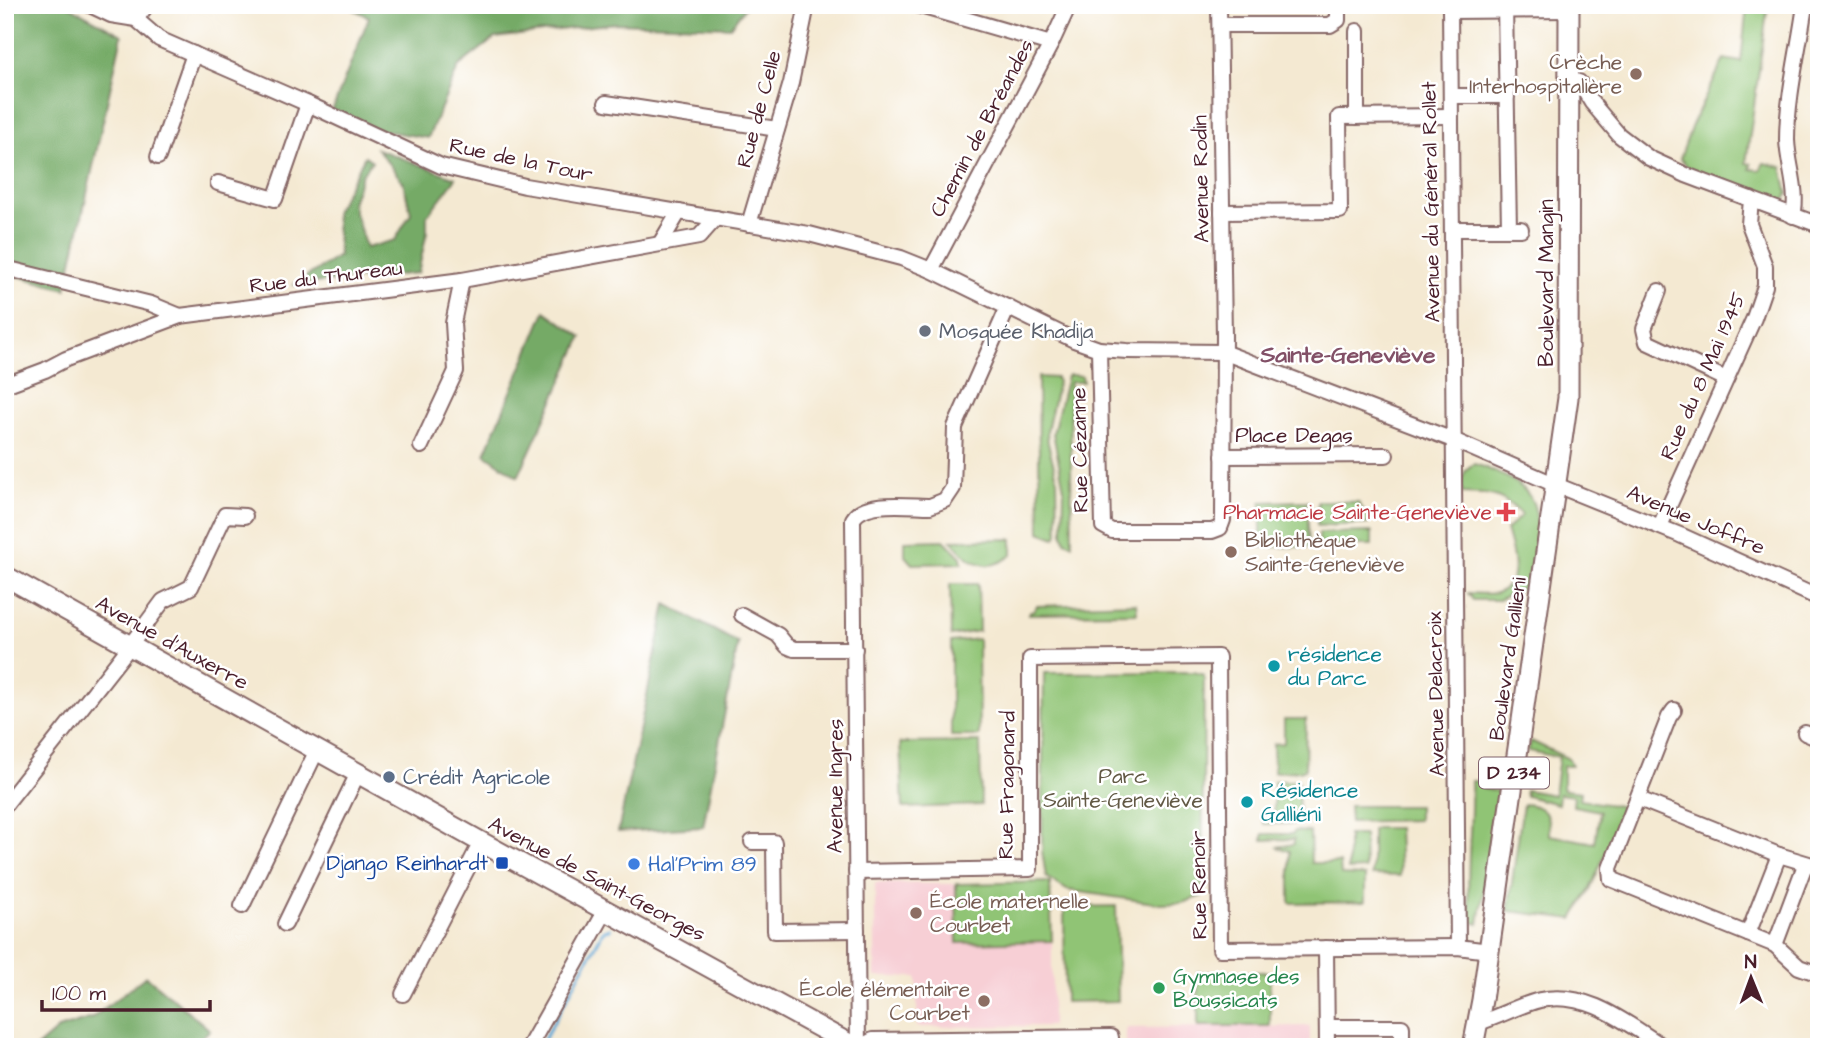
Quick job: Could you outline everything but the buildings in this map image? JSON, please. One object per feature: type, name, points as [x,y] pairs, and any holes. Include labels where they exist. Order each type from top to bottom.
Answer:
[{"type":"main road","name":"D 234","points":[[1569,8],[1570,80]]},
{"type":"main road","name":"Boulevard Mangin","points":[[1556,485],[1568,374],[1570,80]]},
{"type":"main road","name":"Boulevard Gallieni","points":[[1473,1047],[1556,485]]},
{"type":"main road","name":"Avenue d'Auxerre","points":[[5,576],[317,750]]},
{"type":"main road","name":"Avenue de Saint-Georges","points":[[317,750],[858,1047]]},
{"type":"street","name":"Rue de la Tour","points":[[90,5],[111,15],[136,19],[159,38],[441,166],[525,186],[825,237],[901,258],[1074,340],[1099,348],[1223,352]]},
{"type":"street","points":[[136,19],[147,5]]},
{"type":"street","name":"Rue de Celle","points":[[750,224],[791,83],[807,5]]},
{"type":"street","points":[[917,5],[1051,44]]},
{"type":"street","name":"Chemin de Bréandes","points":[[931,270],[1069,5]]},
{"type":"street","name":"Avenue Rodin","points":[[1219,5],[1223,352]]},
{"type":"street","points":[[1220,25],[1330,25],[1338,20],[1338,5]]},
{"type":"street","points":[[1793,216],[1797,201],[1790,168],[1788,122],[1805,5]]},
{"type":"street","points":[[1450,8],[1569,8]]},
{"type":"street","name":"Avenue du Général Rollet","points":[[1450,8],[1453,440]]},
{"type":"street","points":[[1452,229],[1515,229],[1505,8]]},
{"type":"street","points":[[1357,31],[1357,117]]},
{"type":"street","points":[[158,157],[194,54]]},
{"type":"street","points":[[1570,80],[1579,82],[1592,103],[1619,135],[1649,158],[1686,175],[1819,225]]},
{"type":"street","points":[[1451,96],[1507,96]]},
{"type":"street","points":[[606,103],[777,129]]},
{"type":"street","points":[[218,183],[275,199],[308,104]]},
{"type":"street","points":[[1222,212],[1339,211],[1339,117],[1451,116]]},
{"type":"street","name":"Rue du 8 Mai 1945","points":[[1660,527],[1754,318],[1765,286],[1765,266],[1749,224],[1751,199]]},
{"type":"street","points":[[661,243],[679,212]]},
{"type":"street","name":"Rue du Thureau","points":[[5,385],[180,316],[462,280],[699,237],[716,218]]},
{"type":"street","points":[[5,268],[151,304],[180,316]]},
{"type":"street","points":[[421,446],[456,371],[453,323],[462,280]]},
{"type":"street","points":[[1659,291],[1644,329],[1647,342],[1726,379]]},
{"type":"street","name":"Avenue Ingres","points":[[858,1047],[853,525],[856,513],[866,508],[930,506],[951,495],[954,480],[955,427],[1008,307]]},
{"type":"street","name":"Rue Cézanne","points":[[1099,348],[1102,522],[1105,529],[1212,531],[1220,528],[1223,520],[1223,456]]},
{"type":"street","name":"Avenue Joffre","points":[[1223,352],[1453,440],[1819,597]]},
{"type":"street","name":"Place Degas","points":[[1223,352],[1223,456],[1386,455]]},
{"type":"street","name":"Avenue Delacroix","points":[[1453,440],[1458,947]]},
{"type":"street","points":[[5,805],[163,601],[191,587],[225,514],[245,516]]},
{"type":"street","points":[[742,615],[778,635],[787,646],[794,649],[855,649]]},
{"type":"street","name":"Rue Renoir","points":[[1030,659],[1218,657],[1220,949],[1458,947],[1489,951]]},
{"type":"street","name":"Rue Fragonard","points":[[856,872],[1030,869],[1030,659]]},
{"type":"street","points":[[1674,710],[1609,875],[1614,881],[1775,945],[1799,967],[1819,974]]},
{"type":"street","points":[[1805,733],[1819,739]]},
{"type":"street","points":[[242,906],[317,750]]},
{"type":"street","points":[[285,924],[358,773]]},
{"type":"street","points":[[1639,799],[1812,866],[1775,945]]},
{"type":"street","points":[[404,994],[481,842]]},
{"type":"street","points":[[752,842],[774,842],[775,931],[857,930]]},
{"type":"street","points":[[1748,934],[1779,855]]},
{"type":"street","points":[[529,1047],[606,910]]},
{"type":"street","points":[[1326,948],[1327,1047]]},
{"type":"street","points":[[1478,1023],[1540,1000],[1573,999],[1600,1007],[1664,1047]]},
{"type":"street","points":[[1327,1027],[1402,1027],[1402,1047]]},
{"type":"street","points":[[858,1047],[873,1040],[1111,1037],[1111,1047]]},
{"type":"shaded area","name":"École élémentaire Courbet","points":[[875,883],[956,884],[957,943],[1052,941],[1052,1026],[917,1027],[917,977],[875,977]]},
{"type":"shaded area","points":[[1310,1026],[1310,1047],[1126,1047],[1126,1028]]},
{"type":"green space","points":[[5,5],[67,5],[122,35],[66,289],[5,273]]},
{"type":"green space","points":[[345,5],[747,5],[730,27],[615,23],[495,38],[459,66],[428,138],[366,128],[332,111],[369,17]]},
{"type":"green space","points":[[1747,5],[1768,5],[1746,163],[1751,164],[1750,169],[1760,170],[1764,163],[1782,167],[1788,194],[1785,200],[1776,202],[1691,170],[1680,159],[1692,125],[1724,59],[1741,62]]},
{"type":"green space","points":[[377,149],[456,178],[427,216],[427,232],[418,273],[293,285],[339,256],[335,212],[365,156],[372,161],[362,174],[352,203],[366,248],[395,240],[411,213],[403,182]]},
{"type":"green space","points":[[545,311],[582,337],[518,477],[485,454]]},
{"type":"green space","points":[[1067,376],[1082,376],[1083,382],[1070,382],[1072,544],[1065,541],[1063,534],[1064,489],[1053,433]]},
{"type":"green space","points":[[1038,377],[1056,378],[1058,382],[1047,431],[1057,478],[1058,534],[1055,538],[1040,532]]},
{"type":"green space","points":[[1474,464],[1520,485],[1530,497],[1535,509],[1536,539],[1527,586],[1498,600],[1473,600],[1468,593],[1496,593],[1510,582],[1514,566],[1506,530],[1522,515],[1501,498],[1462,493],[1464,473]]},
{"type":"green space","points":[[1307,501],[1309,547],[1261,547],[1261,502]]},
{"type":"green space","points":[[1318,501],[1358,502],[1369,518],[1368,524],[1317,526]]},
{"type":"green space","points":[[1372,532],[1372,545],[1319,545],[1319,533]]},
{"type":"green space","points":[[1012,539],[1012,555],[1003,561],[986,565],[971,560],[951,540]]},
{"type":"green space","points":[[944,540],[961,557],[962,563],[912,564],[905,556],[905,541]]},
{"type":"green space","points":[[950,584],[978,584],[979,631],[951,636]]},
{"type":"green space","points":[[1136,603],[1137,613],[1029,614],[1036,606]]},
{"type":"green space","points":[[666,604],[738,643],[703,827],[618,832]]},
{"type":"green space","points":[[978,639],[979,736],[951,736],[951,642]]},
{"type":"green space","name":"Parc Sainte-Geneviève","points":[[1194,672],[1204,675],[1202,896],[1182,903],[1161,904],[1067,890],[1046,877],[1042,851],[1044,673]]},
{"type":"green space","points":[[1284,719],[1306,719],[1305,769],[1300,771],[1274,772],[1273,744],[1284,743]]},
{"type":"green space","points":[[1531,741],[1569,759],[1572,766],[1563,766],[1563,790],[1581,792],[1580,800],[1626,807],[1590,889],[1573,919],[1508,911],[1523,804],[1536,806],[1545,812],[1549,835],[1595,843],[1600,811],[1573,806],[1574,796],[1559,794],[1558,804],[1526,796],[1525,790],[1554,795],[1559,757],[1528,751]]},
{"type":"green space","points":[[980,742],[981,805],[903,808],[900,743]]},
{"type":"green space","points":[[1274,781],[1298,781],[1299,824],[1264,824],[1263,818],[1274,817]]},
{"type":"green space","points":[[1471,781],[1484,781],[1483,788],[1498,791],[1479,924],[1471,922],[1469,905]]},
{"type":"green space","points":[[1349,806],[1418,806],[1418,820],[1350,822]]},
{"type":"green space","points":[[1398,828],[1400,876],[1372,875],[1372,830]]},
{"type":"green space","points":[[1294,831],[1310,832],[1311,863],[1340,863],[1341,875],[1365,876],[1365,902],[1290,903],[1290,851],[1277,847],[1294,844],[1294,839],[1263,840],[1263,834],[1293,834]]},
{"type":"green space","points":[[1348,835],[1364,835],[1365,869],[1348,870]]},
{"type":"green space","points":[[1050,882],[1052,941],[957,943],[956,884]]},
{"type":"green space","points":[[1116,906],[1118,1001],[1065,1002],[1064,907]]},
{"type":"green space","points":[[1198,972],[1270,972],[1270,1026],[1198,1026]]},
{"type":"green space","points":[[146,976],[210,1030],[191,1047],[37,1047],[58,1029],[92,1018]]},
{"type":"waterway","points":[[540,1047],[604,930],[610,929]]},
{"type":"place","name":"Crèche Interhospitalière","points":[[1636,74]]},
{"type":"place","name":"Mosquée Khadija","points":[[925,331]]},
{"type":"place","name":"Pharmacie Sainte-Geneviève","points":[[1506,512]]},
{"type":"place","name":"Bibliothèque Sainte-Geneviève","points":[[1231,552]]},
{"type":"place","name":"résidence du Parc","points":[[1274,666]]},
{"type":"place","name":"Crédit Agricole","points":[[389,777]]},
{"type":"place","name":"Résidence Galliéni","points":[[1247,802]]},
{"type":"place","name":"Django Reinhardt","points":[[502,863]]},
{"type":"place","name":"Hal'Prim 89","points":[[634,864]]},
{"type":"place","name":"École maternelle Courbet","points":[[916,913]]},
{"type":"place","name":"Gymnase des Boussicats","points":[[1159,988]]},
{"type":"place","name":"École élémentaire Courbet","points":[[984,1001]]},
{"type":"district","name":"Sainte-Geneviève","points":[[1348,355]]}]
